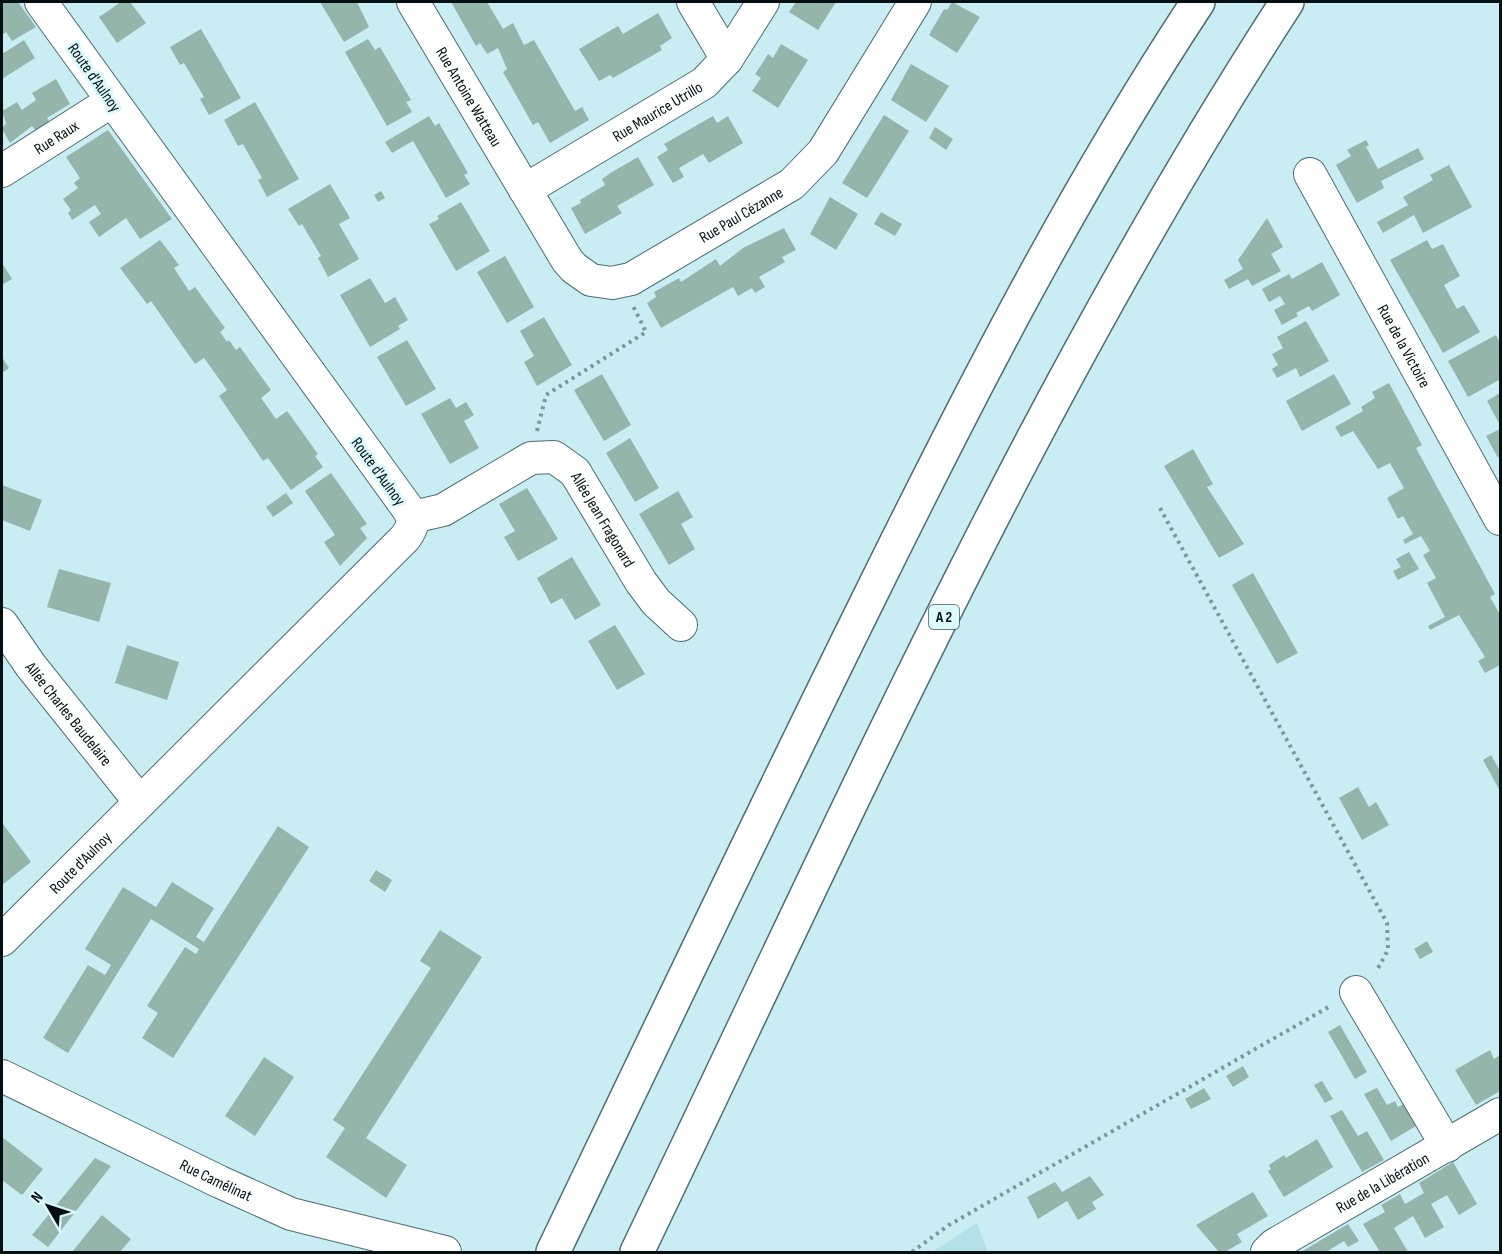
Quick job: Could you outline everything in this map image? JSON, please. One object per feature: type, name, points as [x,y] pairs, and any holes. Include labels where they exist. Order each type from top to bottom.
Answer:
[{"type":"highway","points":[[553,1252],[780,777],[963,411],[1089,179],[1198,2]]},
{"type":"highway","name":"A 2","points":[[637,1252],[914,676],[1030,445],[1180,174],[1287,2]]},
{"type":"street","name":"Route d'Aulnoy","points":[[2,940],[405,538],[413,525],[413,517],[41,2]]},
{"type":"street","name":"Rue Antoine Watteau","points":[[413,2],[525,190]]},
{"type":"street","points":[[693,2],[727,59]]},
{"type":"street","name":"Rue Maurice Utrillo","points":[[525,190],[704,83],[727,59],[763,2]]},
{"type":"street","name":"Rue Paul Cézanne","points":[[525,190],[574,268],[591,280],[603,283],[621,282],[642,274],[778,193],[802,175],[833,137],[915,2]]},
{"type":"street","name":"Rue Raux","points":[[2,171],[112,101]]},
{"type":"street","name":"Rue de la Victoire","points":[[1310,174],[1500,519]]},
{"type":"street","name":"Allée Jean Fragonard","points":[[531,458],[554,457],[569,466],[641,582],[656,602],[681,625]]},
{"type":"street","points":[[413,517],[443,510],[531,458]]},
{"type":"street","name":"Allée Charles Baudelaire","points":[[2,624],[31,666],[140,802]]},
{"type":"street","points":[[1356,992],[1447,1146]]},
{"type":"street","name":"Rue Camélinat","points":[[2,1076],[209,1177],[291,1214],[445,1252]]},
{"type":"street","name":"Rue de la Libération","points":[[1267,1252],[1274,1245],[1500,1114]]},
{"type":"path","points":[[531,458],[546,395],[646,332],[621,282]]},
{"type":"path","points":[[912,1252],[949,1225],[1356,992],[1374,975],[1388,950],[1387,922],[1160,508]]},
{"type":"shaded area","points":[[977,1223],[988,1252],[932,1252]]},
{"type":"building","points":[[2,2],[18,2],[36,27],[12,41],[6,32],[2,35]]},
{"type":"building","points":[[121,2],[130,2],[146,23],[117,43],[99,17]]},
{"type":"building","points":[[320,2],[357,2],[369,27],[344,42]]},
{"type":"building","points":[[451,2],[487,2],[503,29],[513,23],[524,45],[534,40],[575,111],[582,107],[589,120],[550,143],[538,122],[533,125],[503,72],[507,69],[498,48],[487,54],[480,43],[476,46]]},
{"type":"building","points":[[796,2],[836,2],[818,30],[789,12]]},
{"type":"building","points":[[952,2],[980,17],[957,53],[929,35],[944,9],[947,10]]},
{"type":"building","points":[[658,13],[672,38],[660,46],[662,50],[613,78],[610,75],[599,81],[579,49],[618,26],[623,34]]},
{"type":"building","points":[[201,29],[241,98],[209,115],[200,99],[204,97],[184,63],[180,65],[170,47]]},
{"type":"building","points":[[368,39],[375,50],[380,47],[411,100],[406,102],[412,112],[387,126],[345,52]]},
{"type":"building","points":[[24,40],[35,58],[2,79],[2,54]]},
{"type":"building","points":[[781,44],[808,60],[778,108],[752,91],[761,78],[755,74],[768,54],[773,58]]},
{"type":"building","points":[[911,64],[949,86],[926,122],[891,100]]},
{"type":"building","points":[[56,79],[70,104],[47,118],[50,123],[36,131],[32,126],[10,143],[2,129],[6,123],[2,111],[17,102],[22,110],[36,100],[32,93]]},
{"type":"building","points":[[255,102],[299,179],[267,197],[258,180],[262,178],[243,144],[238,146],[224,120]]},
{"type":"building","points":[[884,115],[909,131],[867,198],[842,183]]},
{"type":"building","points":[[429,116],[435,126],[439,123],[468,173],[464,175],[470,184],[446,198],[413,141],[392,153],[385,142]]},
{"type":"building","points":[[713,116],[717,123],[728,116],[743,143],[709,163],[703,154],[679,168],[684,177],[673,183],[657,157],[668,150],[664,144]]},
{"type":"building","points":[[935,127],[953,139],[946,150],[929,138]]},
{"type":"building","points":[[108,130],[172,219],[140,239],[126,218],[99,237],[89,222],[101,214],[95,205],[72,220],[68,213],[71,210],[63,199],[78,188],[74,183],[80,178],[66,157]]},
{"type":"building","points":[[1366,140],[1369,145],[1366,147],[1378,169],[1418,148],[1424,159],[1381,181],[1384,188],[1357,203],[1336,165],[1351,156],[1347,150]]},
{"type":"building","points":[[638,157],[654,185],[617,206],[622,213],[585,234],[571,208],[605,185],[602,179]]},
{"type":"building","points":[[1449,165],[1472,207],[1423,233],[1414,215],[1383,233],[1377,222],[1408,205],[1403,197],[1433,180],[1430,175]]},
{"type":"building","points":[[330,184],[350,218],[339,224],[359,259],[328,277],[318,258],[321,256],[302,224],[299,226],[288,209]]},
{"type":"building","points":[[381,191],[385,198],[378,202],[374,195]]},
{"type":"building","points":[[830,197],[858,214],[836,250],[810,234]]},
{"type":"building","points":[[461,202],[490,251],[456,271],[429,224],[439,219],[437,216]]},
{"type":"building","points":[[881,212],[902,224],[895,236],[874,224]]},
{"type":"building","points":[[1267,218],[1283,247],[1271,254],[1281,271],[1252,286],[1248,279],[1229,289],[1224,280],[1243,269],[1238,260]]},
{"type":"building","points":[[784,228],[796,250],[782,257],[785,262],[759,277],[765,287],[755,293],[752,288],[738,296],[733,287],[661,328],[647,303],[656,297],[654,292],[679,278],[681,282],[716,259],[720,266],[743,248]]},
{"type":"building","points":[[160,240],[179,265],[174,268],[189,291],[195,287],[225,328],[220,332],[227,342],[229,340],[236,350],[240,347],[271,390],[261,398],[276,419],[287,411],[318,454],[315,456],[323,467],[291,490],[268,458],[263,461],[219,396],[227,390],[204,358],[195,364],[151,301],[147,304],[120,268]]},
{"type":"building","points":[[1427,240],[1432,249],[1443,244],[1460,276],[1444,285],[1457,309],[1464,305],[1480,332],[1443,353],[1390,260]]},
{"type":"building","points":[[505,256],[534,307],[507,323],[477,272]]},
{"type":"building","points":[[1322,262],[1340,295],[1312,311],[1309,306],[1296,313],[1298,316],[1282,325],[1274,310],[1285,304],[1280,296],[1269,302],[1262,289],[1289,274],[1292,279]]},
{"type":"building","points":[[2,263],[12,279],[2,285]]},
{"type":"building","points":[[370,278],[385,303],[395,297],[408,320],[398,326],[400,329],[370,347],[340,295]]},
{"type":"building","points":[[544,317],[572,365],[537,386],[524,362],[534,356],[520,331]]},
{"type":"building","points":[[1306,321],[1329,361],[1300,377],[1296,368],[1277,378],[1272,369],[1278,365],[1272,354],[1283,348],[1277,337]]},
{"type":"building","points":[[1496,335],[1500,343],[1500,382],[1499,380],[1468,397],[1448,361]]},
{"type":"building","points":[[407,340],[436,389],[406,406],[377,357]]},
{"type":"building","points":[[2,357],[9,368],[2,373]]},
{"type":"building","points":[[602,374],[631,425],[604,441],[574,390]]},
{"type":"building","points":[[1334,374],[1351,404],[1302,431],[1286,401]]},
{"type":"building","points":[[1389,383],[1422,445],[1416,448],[1495,594],[1490,597],[1500,615],[1500,665],[1485,673],[1478,661],[1485,657],[1459,615],[1430,630],[1428,626],[1445,617],[1427,583],[1436,578],[1423,555],[1430,551],[1421,536],[1405,544],[1403,540],[1413,534],[1403,516],[1398,519],[1387,498],[1404,488],[1390,463],[1378,469],[1353,431],[1341,437],[1335,427],[1363,411],[1361,407],[1375,398],[1372,392]]},
{"type":"building","points":[[1500,393],[1500,425],[1487,401]]},
{"type":"building","points":[[450,398],[456,408],[466,402],[474,415],[464,421],[479,448],[450,464],[421,414]]},
{"type":"building","points":[[1500,429],[1500,456],[1498,458],[1486,436]]},
{"type":"building","points":[[630,438],[659,488],[635,502],[606,453]]},
{"type":"building","points":[[1193,449],[1213,484],[1207,487],[1244,544],[1219,558],[1164,466]]},
{"type":"building","points":[[331,473],[367,524],[360,528],[367,538],[340,566],[324,542],[335,535],[305,491]]},
{"type":"building","points":[[2,485],[42,500],[30,531],[2,520]]},
{"type":"building","points":[[527,488],[558,539],[518,561],[504,537],[515,531],[499,504]]},
{"type":"building","points":[[678,491],[693,517],[681,524],[695,549],[669,565],[639,514]]},
{"type":"building","points":[[286,493],[293,503],[273,517],[266,507]]},
{"type":"building","points":[[1409,552],[1419,569],[1398,580],[1393,571],[1401,567],[1396,559]]},
{"type":"building","points":[[572,557],[601,605],[575,620],[562,598],[551,604],[537,578]]},
{"type":"building","points":[[59,569],[111,583],[99,622],[47,607]]},
{"type":"building","points":[[1253,573],[1298,653],[1277,664],[1232,585]]},
{"type":"building","points":[[615,625],[645,674],[617,690],[588,641]]},
{"type":"building","points":[[127,645],[179,662],[167,700],[115,683]]},
{"type":"building","points":[[1491,755],[1500,771],[1500,791],[1483,760]]},
{"type":"building","points":[[1358,787],[1369,807],[1376,802],[1389,825],[1362,840],[1339,798]]},
{"type":"building","points":[[2,825],[31,862],[2,885]]},
{"type":"building","points":[[278,826],[309,847],[173,1058],[142,1038],[158,1013],[147,1006],[185,947],[196,954],[199,949],[151,919],[68,1053],[43,1038],[88,965],[105,975],[111,965],[85,949],[123,887],[156,907],[172,882],[214,908],[196,937],[204,942]]},
{"type":"building","points":[[376,870],[392,880],[385,892],[369,881]]},
{"type":"building","points":[[440,930],[482,957],[366,1138],[407,1165],[386,1198],[326,1157],[345,1128],[333,1120],[431,968],[420,961]]},
{"type":"building","points":[[1427,941],[1433,952],[1420,959],[1414,949]]},
{"type":"building","points":[[1340,1025],[1367,1072],[1355,1079],[1328,1032]]},
{"type":"building","points":[[1490,1050],[1494,1059],[1500,1055],[1500,1091],[1476,1105],[1455,1070]]},
{"type":"building","points":[[264,1057],[294,1077],[255,1136],[225,1116]]},
{"type":"building","points":[[1243,1066],[1249,1077],[1233,1087],[1226,1076]]},
{"type":"building","points":[[1322,1081],[1333,1099],[1325,1103],[1314,1085]]},
{"type":"building","points":[[1204,1088],[1211,1099],[1191,1109],[1185,1099]]},
{"type":"building","points":[[1377,1088],[1387,1105],[1395,1101],[1398,1107],[1409,1101],[1421,1123],[1391,1141],[1364,1094]]},
{"type":"building","points":[[1342,1110],[1358,1136],[1367,1131],[1384,1160],[1362,1172],[1330,1116]]},
{"type":"building","points":[[2,1137],[43,1169],[22,1195],[2,1180]]},
{"type":"building","points":[[1317,1139],[1333,1167],[1284,1197],[1268,1171],[1271,1169],[1269,1165],[1284,1155],[1286,1158]]},
{"type":"building","points":[[95,1158],[111,1166],[48,1247],[32,1235]]},
{"type":"building","points":[[1453,1162],[1477,1204],[1459,1215],[1447,1195],[1431,1204],[1444,1227],[1425,1238],[1413,1216],[1394,1228],[1408,1252],[1380,1252],[1363,1224],[1385,1212],[1381,1205],[1400,1194],[1405,1204],[1424,1193],[1419,1183]]},
{"type":"building","points":[[1090,1176],[1104,1195],[1092,1202],[1096,1209],[1078,1220],[1067,1201],[1038,1219],[1027,1197],[1055,1182],[1062,1192]]},
{"type":"building","points":[[1253,1192],[1268,1216],[1237,1234],[1242,1242],[1225,1252],[1219,1252],[1196,1225]]},
{"type":"building","points":[[102,1215],[131,1239],[120,1252],[72,1252]]},
{"type":"building","points":[[1348,1224],[1359,1241],[1348,1247],[1344,1241],[1326,1252],[1301,1252]]}]
